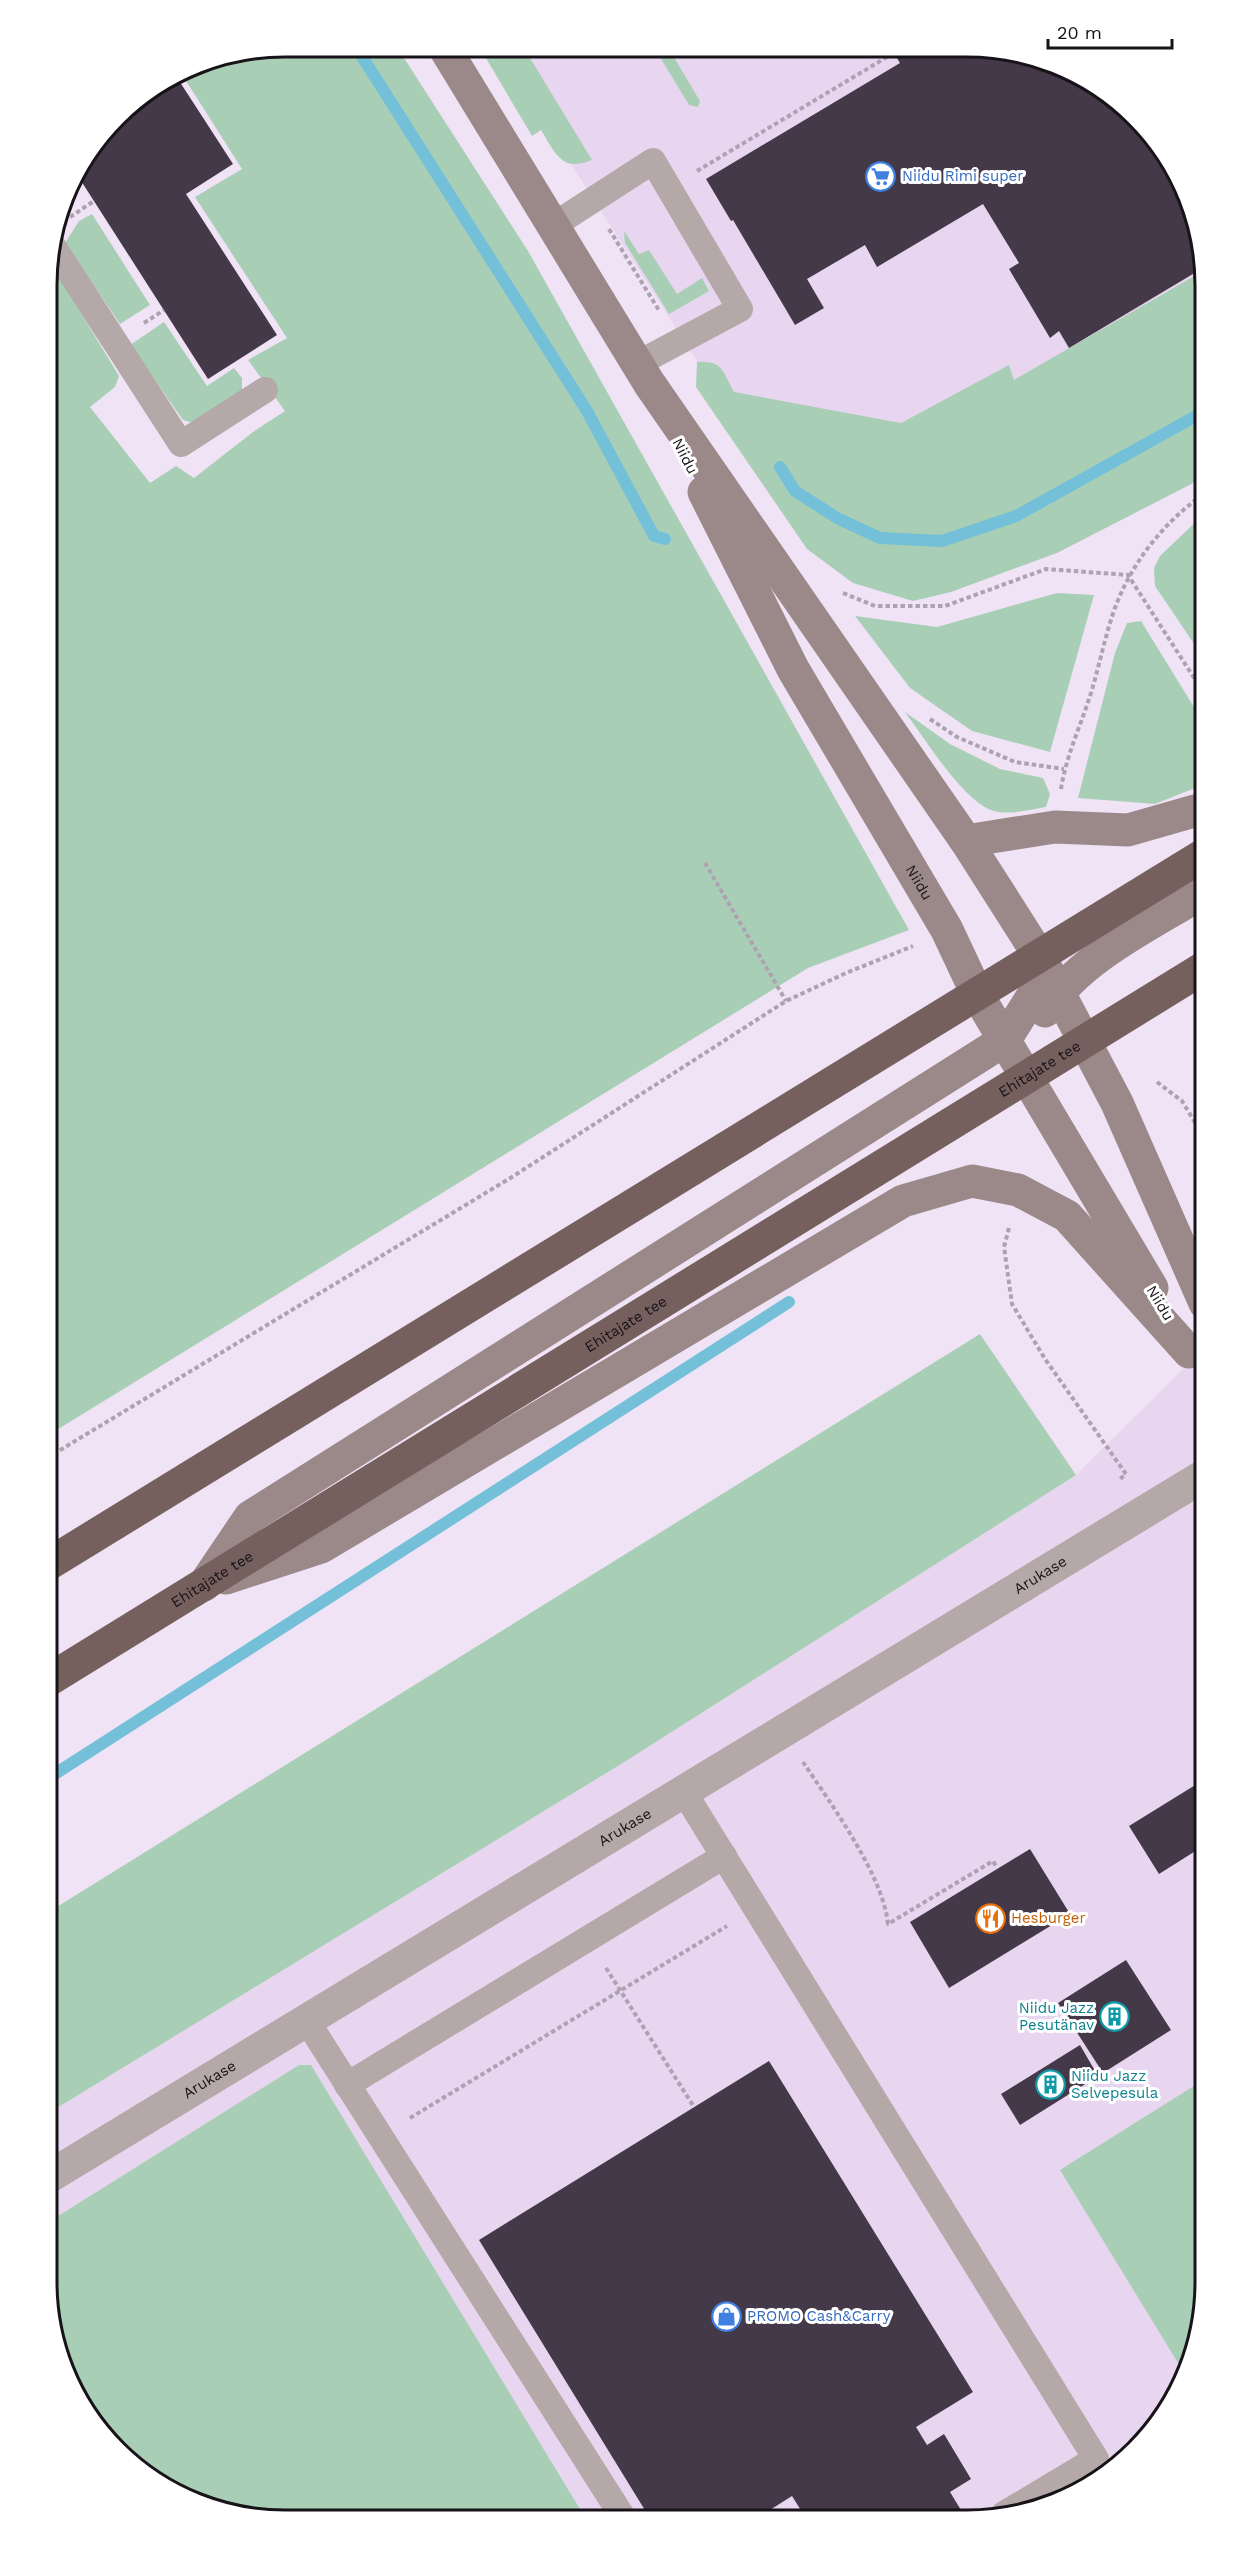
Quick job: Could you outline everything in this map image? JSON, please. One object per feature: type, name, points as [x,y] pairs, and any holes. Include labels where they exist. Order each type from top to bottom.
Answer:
[{"type":"highway","points":[[57,1559],[976,994],[1048,974],[1195,862]]},
{"type":"highway","name":"Ehitajate tee","points":[[57,1675],[204,1585],[1016,1058],[1084,1042],[1195,973]]},
{"type":"street","name":"Niidu","points":[[450,57],[643,374],[966,841],[1048,974],[1117,1103],[1195,1280]]},
{"type":"street","name":"Niidu","points":[[643,374],[793,669],[947,930],[976,994],[1195,1358]]},
{"type":"street","points":[[966,841],[1055,827],[1128,830],[1195,811]]},
{"type":"street","points":[[1016,1058],[1048,974],[1097,958],[1195,897]]},
{"type":"street","points":[[204,1585],[321,1547],[903,1201],[972,1181],[1018,1191],[1067,1216],[1195,1359]]},
{"type":"street","name":"Arukase","points":[[57,2171],[1195,1481]]},
{"type":"lane","points":[[554,225],[653,161],[670,187],[740,309],[643,374]]},
{"type":"lane","points":[[59,255],[181,444],[265,390]]},
{"type":"lane","points":[[684,1792],[1096,2459],[1022,2503]]},
{"type":"lane","points":[[347,2085],[724,1856]]},
{"type":"lane","points":[[307,2021],[618,2510]]},
{"type":"path","points":[[670,187],[887,57]]},
{"type":"path","points":[[68,219],[94,201]]},
{"type":"path","points":[[616,238],[618,231]]},
{"type":"path","points":[[1055,827],[1064,769],[1091,692],[1110,621],[1128,575],[1149,545],[1195,500]]},
{"type":"path","points":[[837,591],[875,606],[945,606],[1046,569],[1128,575]]},
{"type":"path","points":[[1128,575],[1195,679]]},
{"type":"path","points":[[705,863],[786,1001]]},
{"type":"path","points":[[57,1452],[512,1177],[786,1001],[947,930]]},
{"type":"path","points":[[1157,1082],[1182,1101],[1195,1122]]},
{"type":"path","points":[[408,2119],[728,1925]]},
{"type":"path","points":[[588,1938],[694,2107]]},
{"type":"shaded area","points":[[503,57],[982,57],[1012,61],[1068,80],[1094,95],[1117,113],[1139,135],[1157,158],[1172,184],[1183,211],[1191,240],[1195,293],[903,522],[707,377]]},
{"type":"shaded area","points":[[1195,1357],[1195,2297],[1191,2327],[1178,2369],[1157,2409],[1139,2432],[1106,2463],[1068,2487],[1012,2506],[982,2510],[270,2510],[240,2506],[198,2493],[158,2472],[135,2454],[113,2432],[87,2396],[69,2356],[61,2327],[57,2297],[57,2108],[626,1761],[1076,1475]]},
{"type":"green space","points":[[270,57],[403,57],[528,251],[909,930],[808,968],[57,1430],[57,273],[119,376],[115,387],[90,407],[150,483],[176,466],[194,478],[253,432],[285,411],[248,360],[287,338],[195,197],[242,169],[185,80],[240,61]]},
{"type":"green space","points":[[485,57],[529,57],[592,160],[573,164],[566,162],[555,153],[541,130],[532,136]]},
{"type":"green space","points":[[660,57],[674,57],[700,101],[698,107],[689,105]]},
{"type":"green space","points":[[92,214],[150,305],[120,324],[65,243],[79,221]]},
{"type":"green space","points":[[624,231],[639,254],[649,250],[677,294],[702,278],[709,291],[669,314],[625,243]]},
{"type":"green space","points":[[1195,276],[1195,482],[1057,553],[951,592],[913,601],[853,583],[807,549],[696,387],[697,362],[712,363],[721,369],[734,392],[901,423],[1009,365],[1014,380]]},
{"type":"green space","points":[[164,322],[207,386],[234,368],[242,378],[242,395],[200,425],[183,420],[130,345]]},
{"type":"green space","points":[[1195,523],[1195,645],[1155,586],[1154,568],[1160,556]]},
{"type":"green space","points":[[1057,593],[1094,595],[1050,752],[972,731],[910,688],[855,616],[937,627]]},
{"type":"green space","points":[[1141,621],[1195,709],[1195,788],[1155,804],[1078,798],[1115,653],[1127,623]]},
{"type":"green space","points":[[905,712],[950,744],[1000,769],[1043,778],[1050,794],[1046,807],[1018,812],[997,812],[980,804],[956,781]]},
{"type":"green space","points":[[980,1334],[1076,1475],[626,1761],[57,2108],[57,1907]]},
{"type":"green space","points":[[299,2065],[311,2065],[581,2510],[270,2510],[240,2506],[211,2498],[171,2480],[135,2454],[113,2432],[95,2409],[80,2383],[61,2327],[57,2297],[57,2217]]},
{"type":"green space","points":[[1195,2085],[1195,2297],[1191,2327],[1179,2365],[1060,2170]]},
{"type":"building","points":[[896,57],[982,57],[1012,61],[1054,74],[1094,95],[1117,113],[1139,135],[1165,171],[1183,211],[1191,240],[1195,273],[1069,348],[1059,331],[1050,338],[1009,269],[1019,263],[983,204],[877,267],[865,245],[807,279],[824,308],[795,325],[706,179],[900,63]]},
{"type":"building","points":[[180,82],[233,164],[186,194],[277,335],[208,379],[81,181],[95,158],[113,135],[146,104]]},
{"type":"building","points":[[1195,1785],[1195,1851],[1159,1874],[1129,1826]]},
{"type":"building","name":"Hesburger","points":[[1030,1849],[1070,1914],[949,1988],[910,1922]]},
{"type":"building","name":"Niidu Jazz Pesutänav","points":[[1126,1960],[1171,2030],[1103,2073],[1058,2003]]},
{"type":"building","name":"Niidu Jazz Selvepesula","points":[[1080,2045],[1098,2076],[1020,2125],[1001,2094]]},
{"type":"building","name":"PROMO Cash&Carry","points":[[769,2061],[973,2392],[916,2427],[927,2445],[944,2434],[971,2479],[950,2492],[961,2510],[801,2510],[792,2496],[770,2510],[645,2510],[479,2240]]},
{"type":"waterway","points":[[362,57],[587,411],[654,536],[665,539]]},
{"type":"waterway","points":[[780,467],[795,491],[837,518],[880,538],[942,541],[1016,516],[1195,417]]},
{"type":"waterway","points":[[57,1773],[789,1302]]},
{"type":"place","name":"Niidu Rimi super","points":[[881,176]]},
{"type":"place","name":"Hesburger","points":[[990,1918]]},
{"type":"place","name":"Niidu Jazz Pesutänav","points":[[1115,2017]]},
{"type":"place","name":"Niidu Jazz Selvepesula","points":[[1050,2085]]},
{"type":"place","name":"PROMO Cash&Carry","points":[[726,2316]]}]
